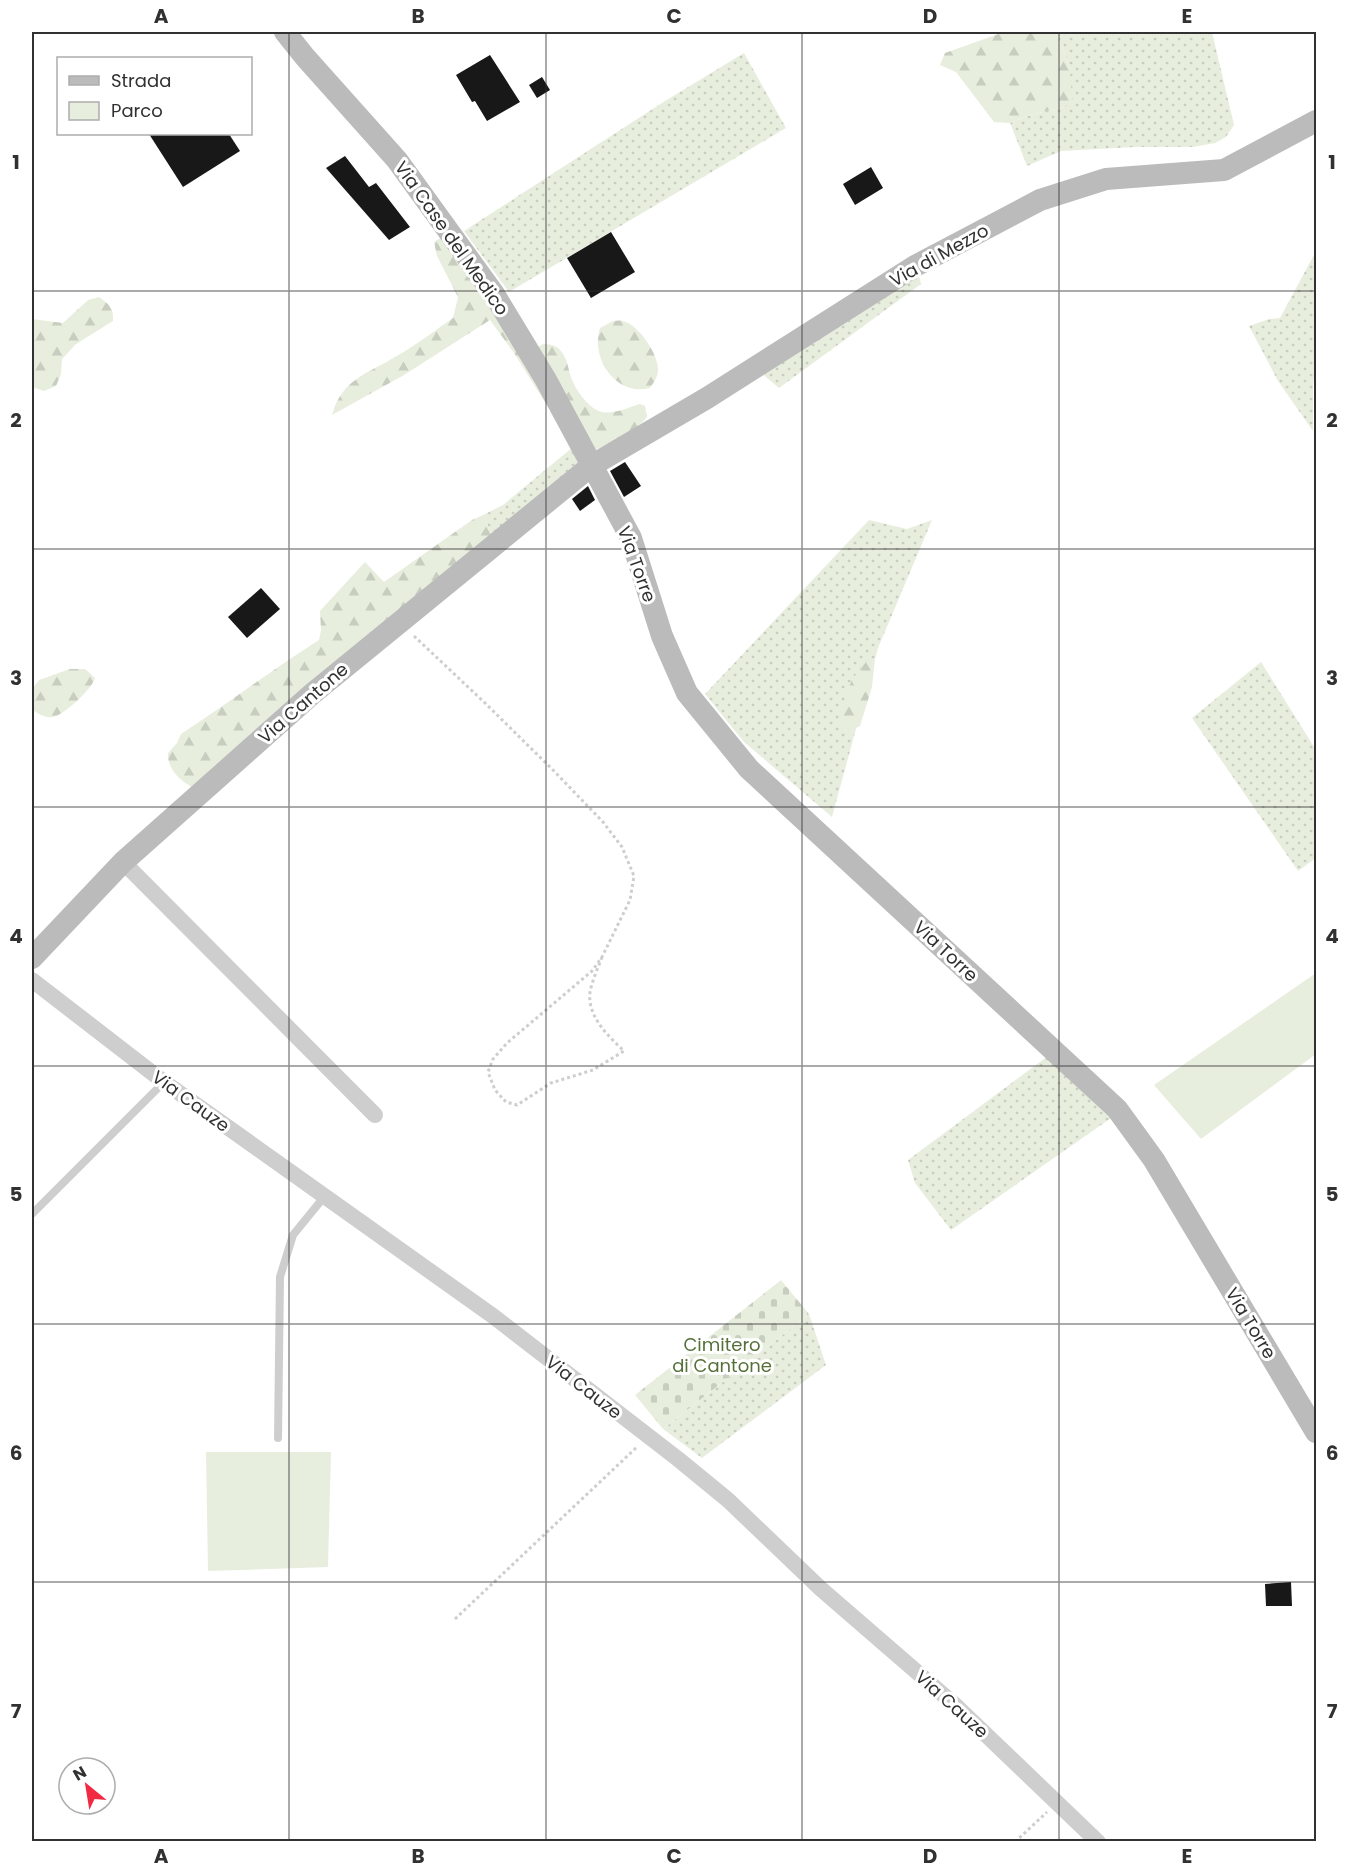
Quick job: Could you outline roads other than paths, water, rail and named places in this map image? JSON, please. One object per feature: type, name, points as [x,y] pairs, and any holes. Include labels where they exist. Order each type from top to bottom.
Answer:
[{"type":"main road","name":"Via Case del Medico","points":[[285,32],[398,160],[494,294],[546,380],[591,466]]},
{"type":"main road","name":"Via di Mezzo","points":[[591,466],[707,398],[915,266],[1040,200],[1106,179],[1224,170],[1317,121]]},
{"type":"main road","name":"Via Cantone","points":[[32,958],[123,862],[312,694],[591,466]]},
{"type":"main road","name":"Via Torre","points":[[591,466],[631,538],[662,636],[687,693],[749,769],[1117,1109],[1154,1160],[1317,1432]]},
{"type":"street","points":[[123,862],[375,1115]]},
{"type":"street","name":"Via Cauze","points":[[32,980],[164,1082],[493,1316],[728,1500],[821,1589],[955,1705],[1098,1842]]},
{"type":"lane","points":[[32,1214],[164,1082]]},
{"type":"lane","points":[[278,1438],[280,1277],[293,1235],[324,1197]]},
{"type":"park label","name":"Cimitero di Cantone","points":[[722,1354]]}]
